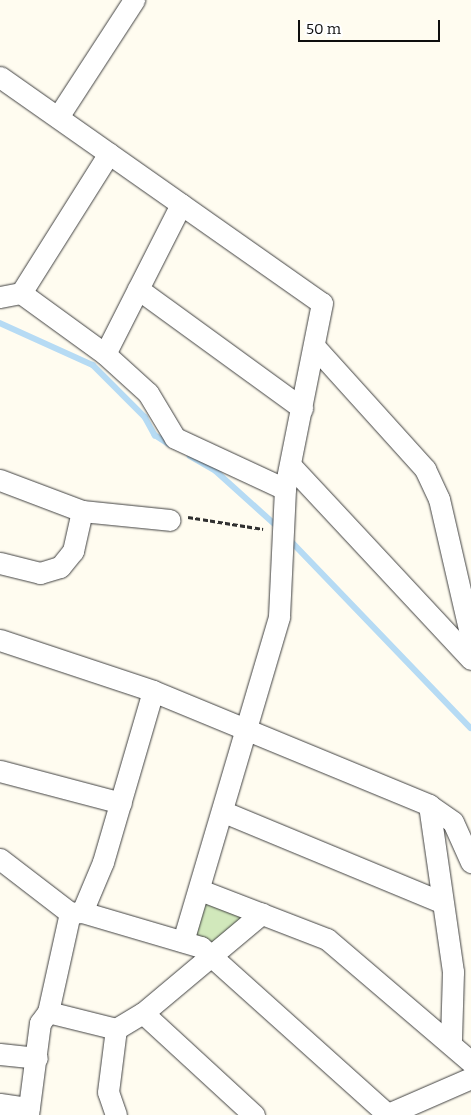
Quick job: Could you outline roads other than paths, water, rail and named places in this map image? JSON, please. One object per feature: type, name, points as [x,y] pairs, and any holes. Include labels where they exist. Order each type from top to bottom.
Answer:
[{"type":"street","points":[[58,117],[134,0]]},
{"type":"street","points":[[0,76],[322,303],[285,489],[280,617],[246,728],[224,812],[182,941]]},
{"type":"street","points":[[21,293],[109,153]]},
{"type":"street","points":[[105,354],[181,204]]},
{"type":"street","points":[[138,289],[302,408]]},
{"type":"street","points":[[0,296],[21,293],[105,354],[148,393],[175,438],[285,489]]},
{"type":"street","points":[[314,346],[425,470],[439,499],[471,638]]},
{"type":"street","points":[[291,466],[471,659]]},
{"type":"street","points":[[0,480],[82,511],[170,520]]},
{"type":"street","points":[[0,563],[40,573],[60,567],[73,551],[82,511]]},
{"type":"street","points":[[0,640],[153,691],[429,805],[453,822],[471,862]]},
{"type":"street","points":[[0,1104],[29,1111],[40,1023],[48,1012],[76,912],[121,803],[153,691]]},
{"type":"street","points":[[0,771],[121,803]]},
{"type":"street","points":[[429,805],[453,972],[451,1041]]},
{"type":"street","points":[[224,812],[442,902]]},
{"type":"street","points":[[0,859],[76,912],[201,947],[387,1114],[471,1078]]},
{"type":"street","points":[[200,890],[326,939],[451,1041],[471,1062]]},
{"type":"street","points":[[48,1012],[116,1030],[143,1013],[262,914]]},
{"type":"street","points":[[143,1013],[254,1115]]},
{"type":"street","points":[[116,1030],[108,1092],[116,1115]]},
{"type":"street","points":[[0,1054],[37,1058]]},
{"type":"waterway","points":[[0,323],[93,365],[145,417],[155,435],[169,444]]},
{"type":"waterway","points":[[190,456],[216,471],[278,527]]},
{"type":"waterway","points":[[289,539],[471,728]]}]
